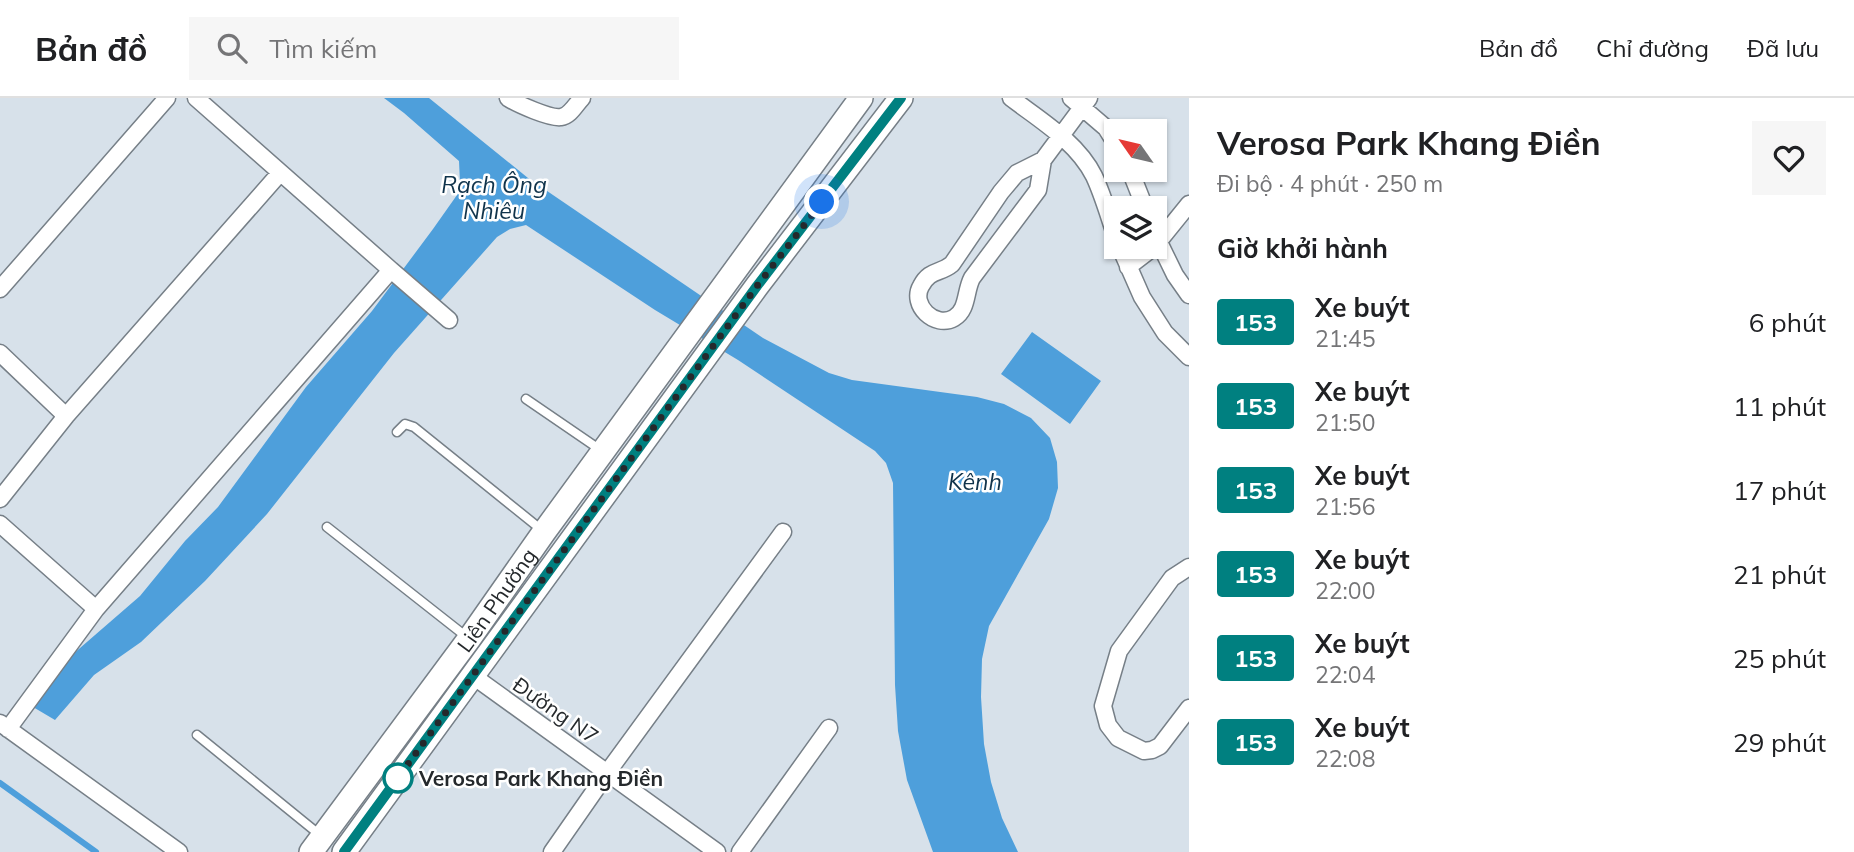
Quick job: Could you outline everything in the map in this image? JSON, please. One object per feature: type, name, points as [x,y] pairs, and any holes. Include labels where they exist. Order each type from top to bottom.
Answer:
[{"type":"street","points":[[0,289],[167,98]]},
{"type":"street","points":[[196,98],[449,320]]},
{"type":"street","points":[[508,98],[517,104],[562,117],[582,98]]},
{"type":"street","name":"Liên Phường","points":[[316,844],[469,639],[861,98]]},
{"type":"street","name":"Liên Phường","points":[[344,852],[757,286],[901,98]]},
{"type":"street","points":[[1011,98],[1079,153],[1094,175],[1104,203]]},
{"type":"street","points":[[1043,160],[1038,190],[969,282],[966,302],[956,317],[946,321],[926,313],[919,305],[917,295],[921,285],[931,273],[948,268],[1017,173],[1043,160],[1061,137],[1080,101],[1104,126]]},
{"type":"street","points":[[0,499],[66,416],[280,173]]},
{"type":"street","points":[[1167,229],[1189,204]]},
{"type":"street","points":[[1125,259],[1142,297],[1165,333],[1189,358]]},
{"type":"street","points":[[1128,267],[1137,259]]},
{"type":"street","points":[[1166,259],[1189,295]]},
{"type":"street","points":[[179,852],[4,726],[96,609],[394,272]]},
{"type":"street","points":[[0,353],[66,416]]},
{"type":"street","points":[[0,524],[96,609]]},
{"type":"street","points":[[552,852],[783,532]]},
{"type":"street","points":[[1189,567],[1172,578],[1119,651],[1103,706],[1108,725],[1118,738],[1144,751],[1160,746],[1189,708]]},
{"type":"street","name":"Đường N7","points":[[472,676],[717,852]]},
{"type":"street","points":[[740,852],[829,728]]},
{"type":"lane","points":[[526,399],[603,451]]},
{"type":"lane","points":[[397,432],[405,424],[410,424],[544,532]]},
{"type":"lane","points":[[327,527],[469,639]]},
{"type":"lane","points":[[197,735],[316,844]]},
{"type":"water","points":[[384,98],[429,98],[528,178],[763,338],[829,373],[852,380],[977,397],[1004,404],[1031,418],[1050,438],[1057,462],[1058,488],[1049,519],[989,626],[982,659],[984,744],[991,782],[1002,818],[1018,852],[933,852],[907,780],[898,731],[893,483],[886,463],[875,451],[738,360],[655,310],[526,225],[510,229],[497,237],[394,353],[267,514],[205,581],[141,642],[94,675],[55,720],[33,707],[65,661],[140,596],[185,541],[218,507],[306,387],[372,311],[457,195],[460,183],[459,161]]},
{"type":"water","points":[[1032,332],[1101,381],[1070,424],[1001,374]]},
{"type":"waterway","points":[[0,783],[96,852]]},
{"type":"bus line","name":"153","points":[[344,852],[757,286],[901,98]]},
{"type":"place","name":"Verosa Park Khang Điền","points":[[398,778]]},
{"type":"route","points":[[398,778],[392,786],[757,286],[822,202]]},
{"type":"water label","name":"Rạch Ông Nhiêu","points":[[494,197]]},
{"type":"water label","name":"Kênh","points":[[975,481]]}]
